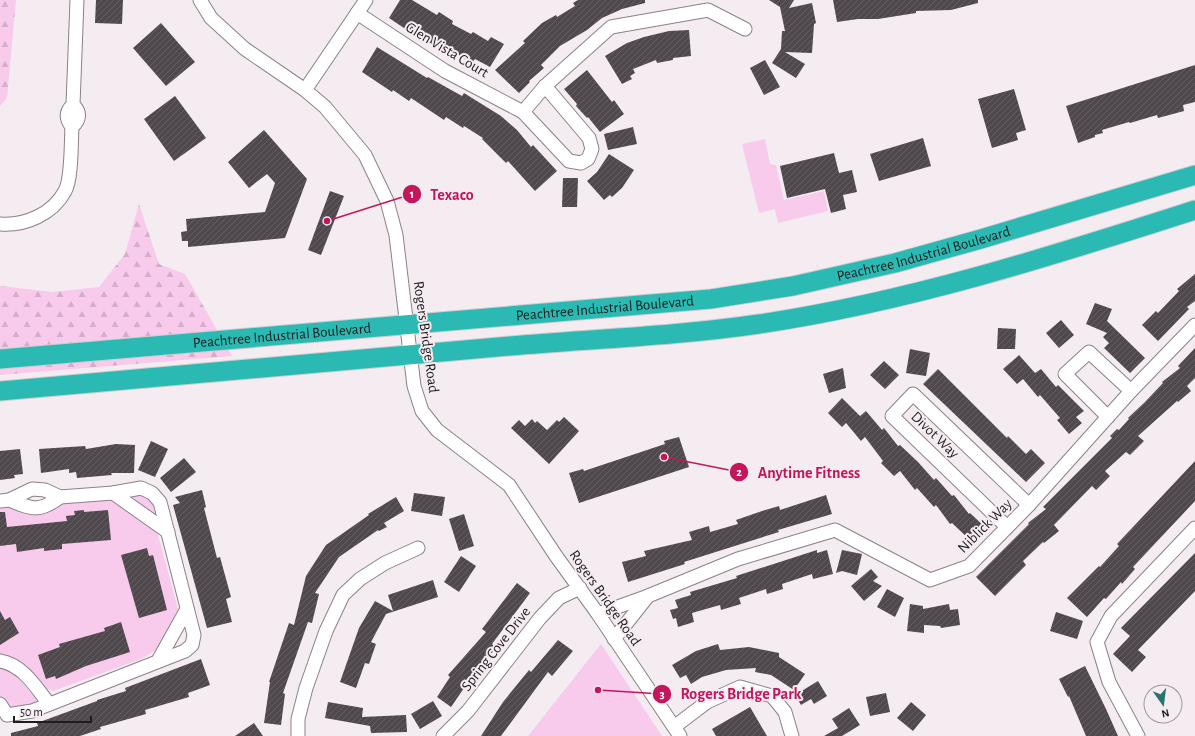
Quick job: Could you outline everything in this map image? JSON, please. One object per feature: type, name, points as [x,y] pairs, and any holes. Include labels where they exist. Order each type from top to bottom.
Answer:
[{"type":"highway","name":"Peachtree Industrial Boulevard","points":[[0,359],[711,299],[793,286],[895,263],[1195,175]]},
{"type":"highway","name":"Peachtree Industrial Boulevard","points":[[0,392],[727,328],[812,315],[876,302],[1003,270],[1195,210]]},
{"type":"street","points":[[0,224],[37,218],[54,206],[66,190],[70,166],[72,127],[68,121],[67,114],[68,109],[74,105],[77,0]]},
{"type":"street","name":"Rogers Bridge Road","points":[[200,0],[211,18],[245,49],[305,90],[325,107],[365,155],[387,201],[396,235],[414,386],[422,410],[437,430],[509,485],[677,732]]},
{"type":"street","points":[[305,90],[366,0]]},
{"type":"street","points":[[523,112],[545,86],[611,27],[708,10],[745,28]]},
{"type":"street","name":"Glen Vista Court","points":[[357,13],[445,71],[523,112],[569,161],[581,163],[588,160],[592,149],[589,138],[545,86]]},
{"type":"street","name":"Niblick Way","points":[[598,614],[738,560],[834,530],[930,580],[969,566],[1029,505],[1131,391],[1195,325]]},
{"type":"street","points":[[1108,417],[1065,374],[1089,352],[1131,391]]},
{"type":"street","name":"Divot Way","points":[[1008,527],[892,416],[913,394],[1029,505]]},
{"type":"street","points":[[0,704],[7,715],[32,711],[185,651],[192,645],[194,635],[160,502],[152,493],[141,488],[60,497],[45,490],[32,489],[4,501]]},
{"type":"street","points":[[113,492],[168,532]]},
{"type":"street","points":[[4,501],[36,509],[51,504],[60,497]]},
{"type":"street","points":[[1138,736],[1109,682],[1097,642],[1112,616],[1195,528]]},
{"type":"street","points":[[298,736],[298,719],[306,688],[326,631],[343,595],[360,579],[385,563],[418,548]]},
{"type":"street","name":"Spring Cove Drive","points":[[443,736],[468,711],[540,618],[558,598],[580,588]]},
{"type":"street","name":"Niblick Way","points":[[614,639],[648,596]]},
{"type":"street","points":[[158,661],[187,609]]},
{"type":"street","points":[[0,661],[6,662],[28,676],[49,704]]},
{"type":"street","points":[[677,732],[707,702],[740,687],[772,696],[785,712],[792,736]]},
{"type":"green space","points":[[0,0],[16,0],[7,98],[0,106]]},
{"type":"green space","points":[[765,139],[770,164],[776,165],[784,200],[824,191],[828,211],[778,223],[775,209],[759,213],[742,144]]},
{"type":"green space","points":[[139,204],[159,264],[185,274],[232,356],[0,375],[0,286],[52,292],[99,287],[125,254]]},
{"type":"green space","points":[[140,492],[154,499],[158,516],[154,516],[129,499],[130,493]]},
{"type":"green space","points":[[113,497],[157,531],[178,609],[158,649],[141,659],[53,691],[45,688],[39,683],[18,661],[0,654],[0,507],[63,500]]},
{"type":"green space","points":[[601,644],[662,736],[528,736]]},
{"type":"green space","points":[[0,667],[11,671],[36,696],[37,700],[22,708],[10,708],[6,705],[2,701],[0,695]]},
{"type":"building","points":[[96,0],[123,0],[122,24],[95,23]]},
{"type":"building","points":[[400,0],[412,0],[437,15],[439,12],[453,21],[452,24],[471,34],[473,32],[488,41],[491,37],[504,44],[490,67],[475,59],[472,63],[456,53],[455,56],[420,37],[419,38],[389,18]]},
{"type":"building","points":[[578,0],[645,0],[645,3],[622,9],[602,18],[587,30],[560,46],[541,65],[544,68],[529,81],[530,82],[519,93],[495,70],[525,43],[523,41],[542,23],[556,15],[557,17],[575,6],[573,3]]},
{"type":"building","points":[[769,0],[794,0],[789,8],[812,3],[816,23],[814,24],[812,53],[785,52],[805,64],[796,78],[772,63],[781,49],[782,31],[785,31],[780,7]]},
{"type":"building","points":[[833,0],[978,0],[978,3],[951,10],[916,11],[916,13],[878,19],[858,19],[837,22]]},
{"type":"building","points":[[161,23],[195,62],[166,86],[133,48]]},
{"type":"building","points":[[689,30],[691,56],[673,58],[673,60],[657,63],[656,60],[633,69],[635,73],[630,76],[632,79],[622,84],[605,56],[627,43],[644,37],[669,31]]},
{"type":"building","points":[[377,47],[427,78],[428,77],[462,96],[464,93],[501,116],[517,130],[531,147],[533,145],[557,171],[535,191],[508,161],[506,163],[482,139],[483,138],[446,117],[444,120],[411,98],[409,101],[393,90],[392,92],[362,72]]},
{"type":"building","points":[[765,60],[780,87],[764,95],[750,68]]},
{"type":"building","points":[[1195,65],[1195,102],[1183,105],[1184,111],[1158,118],[1157,115],[1102,130],[1103,133],[1078,143],[1066,106]]},
{"type":"building","points":[[587,70],[612,102],[614,100],[624,114],[600,132],[588,117],[587,118],[576,106],[577,104],[564,89]]},
{"type":"building","points":[[1014,89],[1026,130],[1016,133],[1018,140],[992,148],[978,99]]},
{"type":"building","points":[[175,96],[206,138],[174,161],[144,119]]},
{"type":"building","points":[[633,127],[637,144],[608,150],[604,134]]},
{"type":"building","points":[[264,130],[307,179],[285,238],[188,247],[188,241],[182,241],[181,232],[187,231],[186,219],[265,212],[275,183],[267,174],[249,188],[228,162]]},
{"type":"building","points":[[923,138],[931,166],[879,181],[870,154]]},
{"type":"building","points":[[834,153],[839,173],[852,170],[857,192],[843,195],[846,209],[831,213],[825,189],[787,198],[780,166]]},
{"type":"building","points":[[609,154],[634,170],[622,188],[612,197],[610,195],[604,200],[587,181],[597,172]]},
{"type":"building","points":[[563,178],[578,178],[577,207],[562,207]]},
{"type":"building","points":[[330,191],[344,196],[321,255],[308,250]]},
{"type":"building","points":[[1195,274],[1195,301],[1187,307],[1189,309],[1158,341],[1142,325],[1156,311],[1158,313],[1179,291],[1177,289]]},
{"type":"building","points":[[1095,303],[1112,309],[1107,321],[1145,358],[1130,373],[1104,348],[1109,343],[1103,337],[1107,333],[1086,324]]},
{"type":"building","points":[[1061,320],[1074,335],[1059,348],[1046,333]]},
{"type":"building","points":[[998,328],[1016,329],[1015,349],[997,349]]},
{"type":"building","points":[[1195,348],[1195,378],[1187,386],[1191,391],[1178,402],[1177,401],[1138,436],[1144,441],[1130,455],[1126,452],[1105,471],[1110,476],[1096,490],[1092,486],[1054,525],[1059,531],[1044,543],[1043,542],[1023,561],[1026,565],[995,596],[976,577],[1029,524],[1028,523],[1046,509],[1043,507],[1112,438],[1110,436],[1117,429],[1119,430],[1129,419],[1128,418],[1163,383],[1162,382],[1180,368],[1178,366]]},
{"type":"building","points":[[910,349],[930,353],[926,376],[906,373]]},
{"type":"building","points":[[1019,355],[1035,373],[1041,369],[1056,387],[1058,385],[1084,411],[1076,417],[1082,423],[1069,434],[1057,420],[1060,418],[1040,395],[1038,397],[1023,379],[1017,384],[1003,369]]},
{"type":"building","points":[[884,361],[899,375],[885,389],[870,375]]},
{"type":"building","points":[[843,368],[846,388],[829,393],[823,374]]},
{"type":"building","points":[[938,369],[1007,438],[1008,436],[1026,454],[1031,449],[1045,463],[1026,482],[923,384]]},
{"type":"building","points":[[842,398],[860,416],[866,411],[882,430],[884,428],[898,446],[900,445],[918,462],[934,480],[936,478],[952,496],[954,495],[969,514],[970,513],[985,527],[971,541],[952,523],[950,524],[936,505],[934,507],[917,488],[915,490],[900,471],[894,476],[881,463],[883,461],[865,437],[861,441],[846,423],[842,427],[828,413]]},
{"type":"building","points":[[564,417],[579,431],[549,464],[511,428],[519,420],[525,426],[532,419],[535,423],[537,421],[547,430],[557,420],[559,422]]},
{"type":"building","points":[[679,437],[689,467],[579,503],[569,473],[583,469],[584,471],[665,444],[664,441]]},
{"type":"building","points":[[151,441],[168,449],[155,477],[138,470]]},
{"type":"building","points":[[116,444],[135,445],[134,473],[111,473],[112,475],[77,478],[76,472],[69,473],[69,469],[41,473],[39,449],[85,446],[86,449]]},
{"type":"building","points":[[20,449],[23,474],[14,475],[15,478],[0,480],[0,451]]},
{"type":"building","points":[[184,458],[196,472],[171,492],[160,478]]},
{"type":"building","points":[[1195,461],[1195,501],[1133,567],[1135,569],[1122,584],[1121,582],[1087,617],[1067,598],[1099,566],[1100,567],[1119,546],[1117,544]]},
{"type":"building","points":[[202,490],[206,507],[204,508],[217,558],[220,557],[231,597],[226,599],[232,622],[207,628],[173,505],[180,503],[175,497]]},
{"type":"building","points":[[414,493],[445,497],[442,516],[411,511]]},
{"type":"building","points":[[826,495],[832,514],[778,530],[779,532],[684,562],[685,564],[628,582],[622,562],[646,556],[644,551],[692,540],[689,532],[709,526],[710,532],[738,524],[736,520],[762,511],[779,506],[780,510]]},
{"type":"building","points":[[396,497],[404,511],[384,523],[387,527],[379,531],[378,530],[339,557],[315,593],[319,594],[312,623],[308,622],[283,693],[285,694],[281,725],[264,723],[269,682],[289,623],[294,625],[306,576],[326,545],[369,515],[368,514]]},
{"type":"building","points":[[84,510],[84,512],[108,510],[111,540],[62,544],[62,549],[44,551],[44,548],[17,552],[16,544],[0,546],[0,512],[5,512],[7,527],[67,521],[66,516],[75,515],[74,511]]},
{"type":"building","points":[[464,514],[474,546],[459,551],[449,519]]},
{"type":"building","points":[[147,548],[149,556],[153,555],[167,610],[139,618],[121,555]]},
{"type":"building","points":[[817,550],[817,553],[827,550],[833,574],[813,579],[812,574],[782,584],[783,589],[767,594],[766,589],[739,598],[741,604],[721,610],[720,605],[692,613],[694,622],[678,627],[676,618],[673,619],[670,610],[678,608],[675,600],[691,595],[690,592],[737,578],[736,576]]},
{"type":"building","points":[[842,550],[862,554],[857,575],[842,571],[836,573]]},
{"type":"building","points":[[1195,553],[1195,591],[1138,650],[1146,657],[1132,672],[1113,654],[1130,636],[1121,628]]},
{"type":"building","points":[[461,556],[476,566],[459,592],[444,582]]},
{"type":"building","points":[[871,569],[878,577],[873,581],[882,586],[864,601],[851,586]]},
{"type":"building","points":[[433,580],[438,597],[386,614],[371,642],[376,644],[369,664],[365,663],[356,688],[340,682],[359,628],[375,601],[393,611],[388,595]]},
{"type":"building","points":[[517,583],[530,593],[492,644],[496,648],[470,677],[471,678],[451,707],[437,697],[450,677],[448,675],[486,632],[482,629]]},
{"type":"building","points":[[887,589],[904,598],[895,617],[877,607]]},
{"type":"building","points":[[910,604],[923,606],[923,609],[949,604],[950,610],[958,609],[960,625],[941,628],[940,626],[924,625],[924,633],[907,631]]},
{"type":"building","points":[[0,611],[5,620],[10,617],[19,633],[0,645]]},
{"type":"building","points":[[1056,612],[1083,621],[1077,639],[1050,631]]},
{"type":"building","points":[[121,622],[130,652],[86,666],[56,679],[55,676],[46,679],[38,655],[60,647],[59,644],[105,631],[104,628]]},
{"type":"building","points":[[558,640],[573,651],[552,676],[548,672],[501,736],[481,736],[503,702],[529,670],[531,672]]},
{"type":"building","points":[[718,644],[720,650],[749,647],[779,653],[779,657],[805,674],[794,690],[771,675],[755,672],[756,668],[726,670],[702,677],[691,684],[686,675],[680,678],[672,665],[696,651]]},
{"type":"building","points":[[201,659],[210,685],[188,693],[189,697],[145,710],[146,714],[100,727],[101,729],[80,736],[11,736],[11,733],[38,726],[37,723],[97,700],[126,691],[125,688]]},
{"type":"building","points":[[1085,666],[1118,736],[1086,736],[1069,696],[1068,697],[1059,679]]},
{"type":"building","points":[[818,681],[827,696],[814,704],[811,699],[801,705],[795,695]]},
{"type":"building","points":[[886,693],[890,712],[870,716],[866,697]]},
{"type":"building","points":[[433,701],[442,716],[420,729],[411,714]]},
{"type":"building","points":[[328,702],[363,708],[362,717],[406,715],[407,732],[371,733],[370,726],[325,718]]},
{"type":"building","points":[[911,702],[926,715],[913,731],[897,718]]},
{"type":"building","points":[[750,707],[767,736],[716,736],[712,729]]},
{"type":"building","points":[[849,708],[860,725],[842,736],[824,736],[838,728],[832,719]]},
{"type":"building","points":[[254,723],[263,736],[235,736]]},
{"type":"place","name":"Texaco","points":[[327,221]]},
{"type":"place","name":"Anytime Fitness","points":[[664,457]]},
{"type":"place","name":"Rogers Bridge Park","points":[[598,690]]}]
